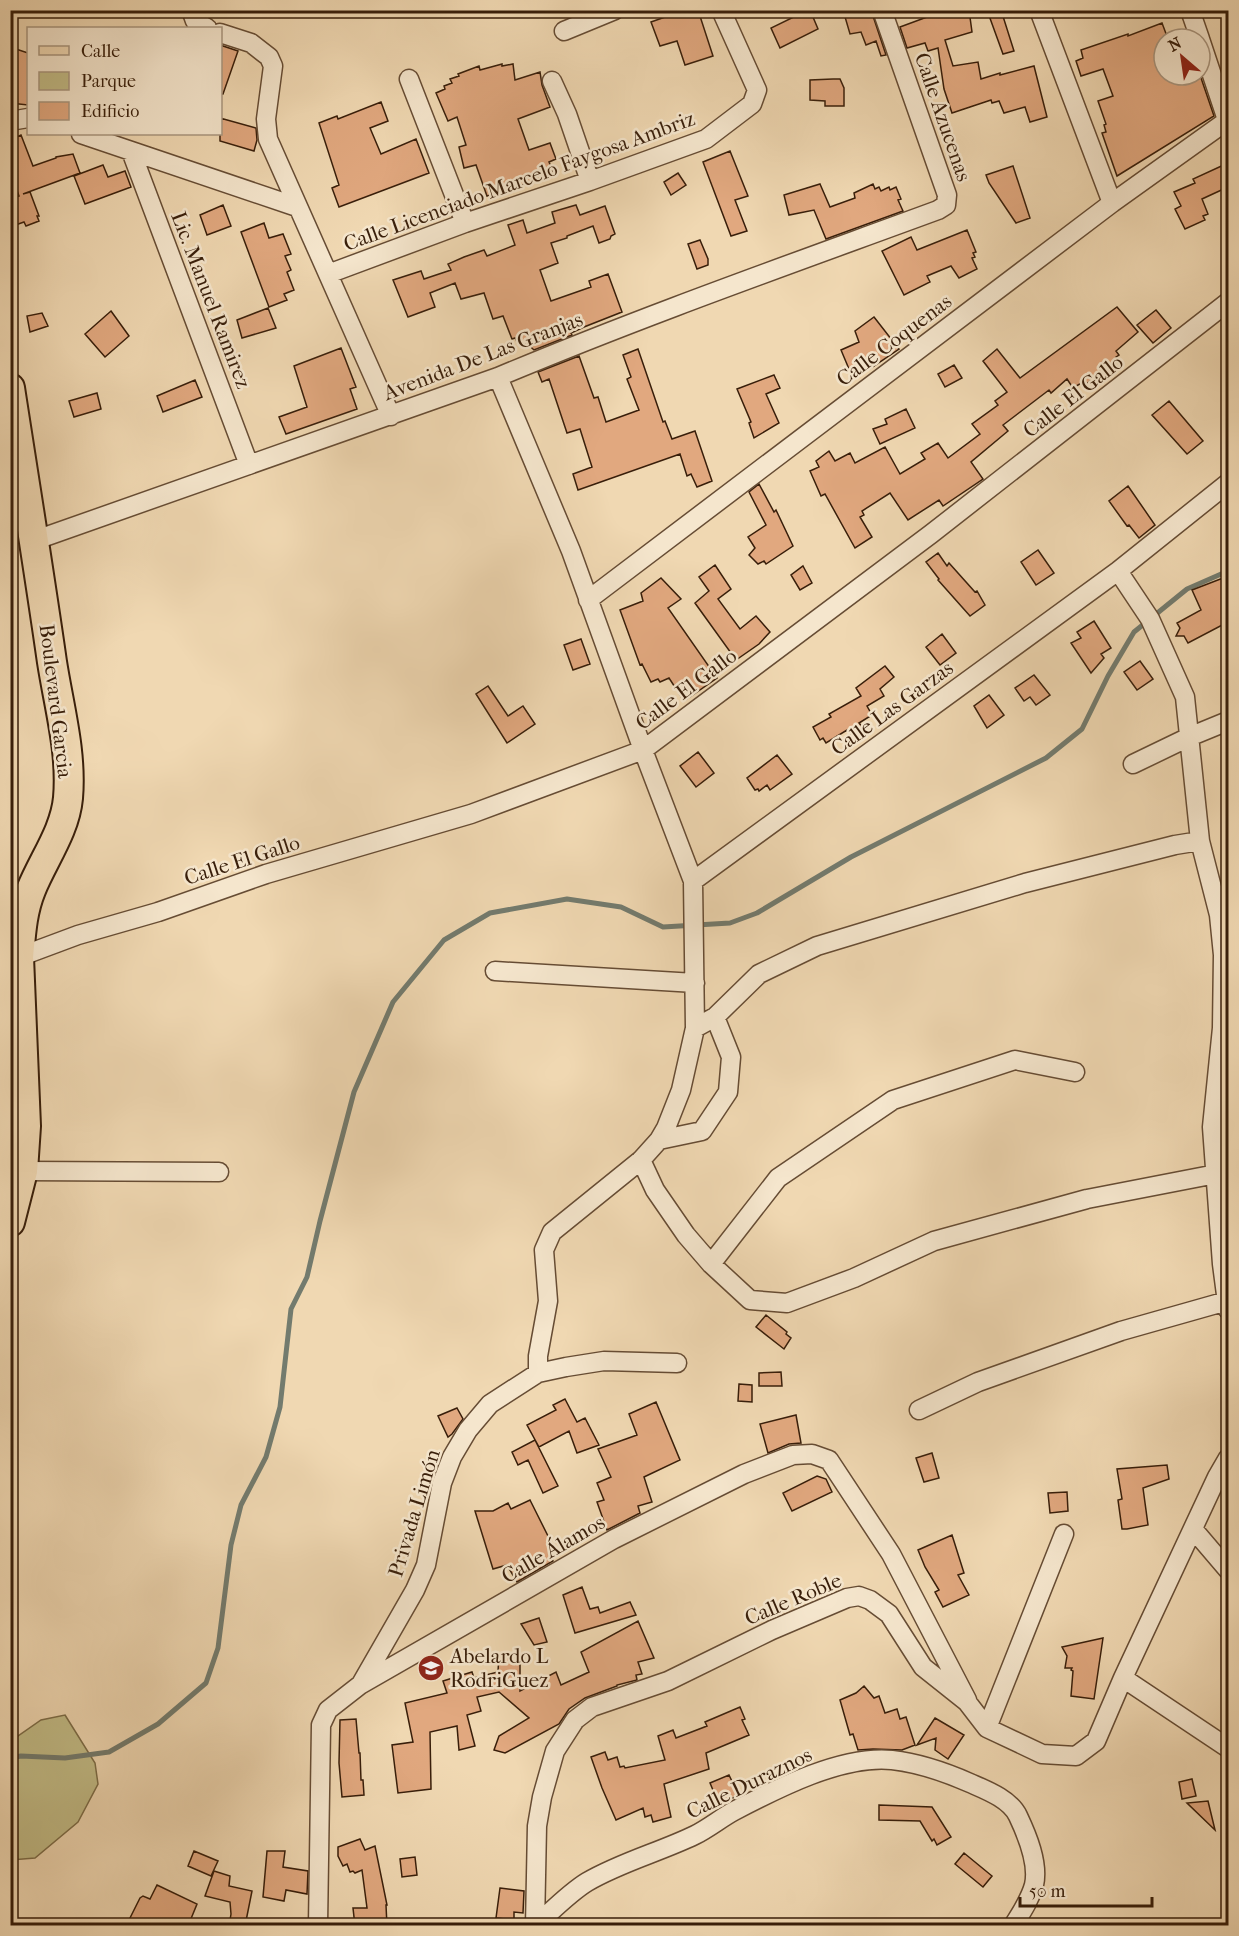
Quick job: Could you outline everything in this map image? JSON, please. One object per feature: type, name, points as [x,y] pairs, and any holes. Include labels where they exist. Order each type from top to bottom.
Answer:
[{"type":"main road","name":"Boulevard Garcia","points":[[10,388],[62,718],[66,747],[68,798],[62,826],[24,908],[19,957],[26,1126],[23,1171],[10,1222]]},
{"type":"street","points":[[191,10],[195,21],[205,27]]},
{"type":"street","points":[[564,31],[615,10]]},
{"type":"street","name":"Calle Licenciado Marcelo Faygosa Ambriz","points":[[327,274],[706,139],[752,104],[757,90],[721,10]]},
{"type":"street","name":"Calle Azucenas","points":[[882,10],[947,195],[946,205]]},
{"type":"street","points":[[1039,10],[1112,202]]},
{"type":"street","points":[[1190,10],[1196,27]]},
{"type":"street","points":[[222,34],[251,43],[269,57],[273,66],[266,119],[268,139],[391,416]]},
{"type":"street","points":[[1212,74],[1228,120]]},
{"type":"street","points":[[409,79],[465,223]]},
{"type":"street","points":[[552,81],[567,114],[590,181]]},
{"type":"street","points":[[10,121],[27,118]]},
{"type":"street","name":"Calle Coquenas","points":[[588,600],[1112,202],[1228,120]]},
{"type":"street","points":[[84,135],[297,207]]},
{"type":"street","name":"Lic. Manuel Ramirez","points":[[131,152],[249,465]]},
{"type":"street","name":"Avenida De Las Granjas","points":[[33,541],[498,377],[559,351],[938,210],[946,205]]},
{"type":"street","name":"Calle El Gallo","points":[[19,957],[78,935],[158,912],[266,874],[471,814],[643,750],[1106,400],[1228,302]]},
{"type":"street","points":[[498,377],[571,551],[693,881],[695,1028],[681,1090],[659,1140],[641,1160],[552,1232],[544,1250],[548,1300],[538,1356],[538,1373]]},
{"type":"street","name":"Calle Las Garzas","points":[[693,881],[1118,571],[1228,483]]},
{"type":"street","points":[[919,1410],[978,1382],[1121,1331],[1228,1306],[1222,1264],[1212,1127],[1225,1028],[1224,955],[1219,915],[1200,841],[1185,698],[1150,619],[1118,571]]},
{"type":"street","points":[[1133,764],[1228,721]]},
{"type":"street","points":[[695,1028],[715,1017],[759,974],[817,946],[1025,883],[1175,845],[1200,841]]},
{"type":"street","points":[[495,971],[695,983]]},
{"type":"street","points":[[659,1140],[702,1131],[728,1092],[731,1058],[715,1017]]},
{"type":"street","points":[[711,1264],[778,1178],[893,1100],[1015,1060],[1075,1072]]},
{"type":"street","points":[[641,1160],[655,1190],[686,1235],[711,1264],[750,1300],[787,1303],[854,1278],[934,1241],[1087,1199],[1216,1174]]},
{"type":"street","points":[[23,1171],[219,1172]]},
{"type":"street","name":"Privada Limón","points":[[360,1685],[415,1590],[426,1565],[442,1483],[452,1457],[468,1430],[490,1404],[538,1373],[604,1361],[677,1363]]},
{"type":"street","name":"Calle Álamos","points":[[318,1926],[321,1725],[328,1710],[360,1685],[614,1539],[744,1474],[793,1455],[812,1454],[829,1460],[891,1554],[967,1702]]},
{"type":"street","points":[[1228,1458],[1123,1678],[1228,1748]]},
{"type":"street","points":[[1193,1529],[1228,1570]]},
{"type":"street","points":[[987,1728],[1064,1534]]},
{"type":"street","name":"Calle Roble","points":[[535,1926],[537,1826],[540,1807],[555,1751],[575,1720],[592,1707],[668,1680],[772,1630],[847,1598],[859,1596],[870,1600],[889,1614],[922,1667],[967,1702],[987,1728],[1042,1754],[1076,1756],[1096,1742],[1123,1678]]},
{"type":"street","name":"Calle Duraznos","points":[[535,1926],[586,1883],[631,1860],[696,1834],[733,1811],[820,1770],[866,1761],[890,1760],[922,1765],[949,1774],[994,1794],[1016,1811],[1028,1836],[1034,1865],[1034,1884],[1027,1903],[1013,1926]]},
{"type":"green space","points":[[65,1715],[95,1763],[98,1784],[78,1822],[35,1858],[11,1860],[11,1741],[41,1720]]},
{"type":"building","points":[[685,10],[698,10],[713,56],[685,65],[677,41],[660,46],[651,22]]},
{"type":"building","points":[[808,10],[818,29],[780,48],[771,28]]},
{"type":"building","points":[[843,10],[871,10],[886,55],[881,56],[876,41],[866,45],[861,32],[850,34]]},
{"type":"building","points":[[946,10],[969,10],[972,32],[945,40],[953,66],[978,62],[981,79],[1034,66],[1047,117],[1030,122],[1025,107],[1004,113],[999,101],[992,103],[991,100],[952,113],[944,89],[938,48],[928,51],[925,43],[907,48],[900,27]]},
{"type":"building","points":[[987,10],[1001,10],[1014,51],[1003,54]]},
{"type":"building","points":[[1162,23],[1164,27],[1152,27],[1152,87],[1204,87],[1214,116],[1117,176],[1102,133],[1106,132],[1104,125],[1106,124],[1098,101],[1113,96],[1103,69],[1081,76],[1076,61],[1083,58],[1081,50],[1128,34],[1128,36]]},
{"type":"building","points":[[222,46],[238,51],[222,94]]},
{"type":"building","points":[[10,47],[27,53],[27,105],[10,103]]},
{"type":"building","points":[[502,64],[502,66],[513,64],[515,80],[540,72],[550,107],[518,119],[529,150],[550,143],[556,159],[549,162],[554,174],[487,196],[476,165],[464,168],[459,147],[466,145],[457,117],[448,121],[436,93],[452,83],[450,79],[459,76],[458,74],[479,66],[480,70]]},
{"type":"building","points":[[840,79],[844,88],[844,106],[825,106],[825,101],[810,100],[810,80]]},
{"type":"building","points":[[381,102],[388,121],[370,128],[381,154],[416,139],[429,173],[339,207],[332,188],[339,185],[319,123],[337,116],[338,119]]},
{"type":"building","points":[[222,119],[256,128],[257,140],[254,151],[220,141]]},
{"type":"building","points":[[21,135],[33,166],[56,157],[73,154],[80,173],[23,194],[30,192],[39,221],[26,226],[24,222],[10,227],[10,199],[19,196],[10,171],[10,140]]},
{"type":"building","points":[[730,151],[748,196],[735,200],[747,231],[731,236],[703,162]]},
{"type":"building","points":[[1228,163],[1228,187],[1202,199],[1208,214],[1203,216],[1205,220],[1185,229],[1175,209],[1181,206],[1174,192],[1195,183],[1193,179]]},
{"type":"building","points":[[103,165],[108,177],[125,171],[131,187],[85,204],[74,176]]},
{"type":"building","points":[[1013,166],[1030,218],[1016,223],[986,175]]},
{"type":"building","points":[[678,173],[686,185],[671,195],[664,182]]},
{"type":"building","points":[[820,184],[830,207],[855,198],[854,193],[873,184],[875,189],[879,187],[881,191],[889,187],[890,190],[896,187],[903,211],[826,239],[814,210],[789,215],[784,195]]},
{"type":"building","points":[[223,205],[231,226],[207,235],[200,215]]},
{"type":"building","points":[[576,205],[580,215],[605,206],[615,234],[610,239],[599,243],[593,226],[551,243],[558,263],[540,270],[551,301],[591,287],[589,281],[608,274],[622,312],[534,350],[524,341],[518,344],[515,338],[512,339],[503,316],[493,319],[484,293],[461,299],[455,283],[430,293],[435,307],[408,317],[393,280],[421,271],[424,279],[451,270],[448,264],[464,257],[484,250],[487,256],[515,245],[508,225],[523,220],[527,233],[555,223],[552,212]]},
{"type":"building","points":[[264,223],[269,238],[283,234],[291,254],[285,256],[291,270],[287,272],[294,290],[284,294],[287,300],[269,307],[241,232]]},
{"type":"building","points":[[967,230],[976,252],[973,253],[975,257],[972,258],[977,269],[959,278],[951,266],[927,276],[930,282],[904,295],[882,251],[911,237],[917,250]]},
{"type":"building","points":[[700,240],[708,259],[708,265],[697,269],[688,244]]},
{"type":"building","points":[[1117,307],[1138,332],[1116,351],[1119,355],[1116,357],[1118,359],[1085,385],[1083,382],[1073,388],[1067,379],[1051,393],[1049,390],[1003,425],[1008,431],[971,462],[983,479],[943,506],[939,500],[908,520],[890,493],[862,511],[864,515],[860,517],[872,537],[855,548],[825,494],[821,496],[810,471],[819,467],[816,461],[829,451],[835,461],[850,453],[855,463],[885,447],[900,474],[925,459],[921,453],[938,443],[948,458],[980,434],[972,424],[998,405],[995,401],[1007,392],[983,361],[997,349],[1020,378]]},
{"type":"building","points":[[268,308],[276,328],[242,338],[237,320]]},
{"type":"building","points":[[1156,310],[1171,328],[1153,343],[1137,325]]},
{"type":"building","points":[[111,311],[129,336],[105,357],[85,334]]},
{"type":"building","points":[[42,313],[48,326],[30,332],[27,316]]},
{"type":"building","points":[[874,317],[899,349],[868,370],[865,362],[849,369],[841,350],[859,342],[855,331]]},
{"type":"building","points":[[341,348],[356,387],[350,389],[357,409],[286,434],[279,417],[307,407],[294,366]]},
{"type":"building","points":[[638,349],[663,422],[665,421],[672,439],[695,431],[712,481],[697,487],[691,474],[687,476],[680,454],[578,490],[573,474],[592,467],[580,429],[567,433],[549,379],[542,382],[538,372],[579,356],[594,398],[598,397],[606,422],[639,410],[627,379],[631,377],[623,355]]},
{"type":"building","points":[[954,365],[962,378],[945,387],[938,374]]},
{"type":"building","points":[[774,375],[780,388],[766,394],[779,423],[754,438],[749,423],[751,422],[737,389]]},
{"type":"building","points":[[195,380],[202,397],[163,412],[157,396]]},
{"type":"building","points":[[97,393],[101,409],[74,417],[69,401]]},
{"type":"building","points":[[1169,401],[1203,441],[1187,454],[1152,415]]},
{"type":"building","points":[[906,409],[915,428],[880,444],[873,429],[887,424],[885,419]]},
{"type":"building","points":[[759,484],[774,512],[776,510],[793,546],[766,564],[764,561],[758,564],[749,555],[755,548],[748,537],[766,525],[749,492]]},
{"type":"building","points":[[1128,486],[1155,525],[1139,538],[1109,501]]},
{"type":"building","points":[[1038,550],[1054,573],[1036,585],[1021,562]]},
{"type":"building","points":[[938,553],[947,566],[949,563],[975,592],[977,591],[985,605],[970,616],[938,580],[926,562]]},
{"type":"building","points":[[715,565],[731,589],[718,599],[740,629],[756,616],[770,632],[759,644],[736,660],[695,603],[709,591],[699,577]]},
{"type":"building","points":[[803,566],[812,583],[800,590],[791,575]]},
{"type":"building","points":[[661,578],[681,599],[668,608],[717,678],[684,701],[669,678],[660,682],[658,679],[651,682],[642,664],[640,665],[620,610],[643,601],[641,593]]},
{"type":"building","points":[[1223,578],[1228,595],[1228,622],[1188,643],[1184,636],[1176,636],[1180,628],[1177,623],[1201,610],[1192,590]]},
{"type":"building","points":[[1094,621],[1111,648],[1101,654],[1104,658],[1091,673],[1071,643],[1081,638],[1077,632]]},
{"type":"building","points":[[942,634],[956,653],[940,665],[926,647]]},
{"type":"building","points":[[581,639],[590,664],[573,670],[564,645]]},
{"type":"building","points":[[1140,661],[1153,679],[1137,690],[1124,672]]},
{"type":"building","points":[[885,666],[894,677],[880,689],[884,696],[867,706],[872,715],[859,723],[868,734],[857,743],[847,730],[826,743],[823,738],[820,740],[813,727],[831,717],[829,714],[861,696],[856,688]]},
{"type":"building","points":[[1034,675],[1050,695],[1036,705],[1030,697],[1024,701],[1015,688]]},
{"type":"building","points":[[488,686],[508,716],[523,706],[535,724],[507,743],[476,694]]},
{"type":"building","points":[[989,695],[1004,715],[987,728],[974,706]]},
{"type":"building","points":[[698,752],[714,773],[696,787],[680,766]]},
{"type":"building","points":[[777,755],[792,774],[770,790],[767,785],[759,791],[755,790],[747,778]]},
{"type":"building","points":[[766,1315],[791,1338],[784,1349],[756,1327]]},
{"type":"building","points":[[781,1372],[782,1386],[759,1386],[759,1373]]},
{"type":"building","points":[[739,1384],[752,1385],[752,1402],[738,1401]]},
{"type":"building","points":[[565,1399],[577,1422],[585,1418],[599,1445],[577,1453],[569,1431],[539,1447],[527,1425],[556,1410],[553,1405]]},
{"type":"building","points":[[656,1402],[680,1460],[644,1477],[652,1502],[638,1506],[640,1513],[607,1530],[597,1502],[604,1500],[597,1483],[611,1477],[598,1449],[637,1435],[629,1414]]},
{"type":"building","points":[[457,1408],[463,1419],[448,1437],[438,1416]]},
{"type":"building","points":[[796,1415],[801,1443],[789,1444],[768,1453],[760,1424]]},
{"type":"building","points":[[535,1440],[558,1486],[543,1493],[528,1460],[518,1465],[512,1452]]},
{"type":"building","points":[[932,1453],[939,1478],[924,1482],[916,1458]]},
{"type":"building","points":[[1167,1465],[1169,1479],[1143,1488],[1148,1525],[1122,1529],[1118,1500],[1122,1499],[1117,1469]]},
{"type":"building","points":[[817,1476],[826,1479],[832,1492],[792,1511],[783,1493]]},
{"type":"building","points":[[1067,1492],[1068,1511],[1050,1513],[1048,1493]]},
{"type":"building","points":[[530,1500],[556,1552],[551,1556],[553,1561],[517,1582],[507,1565],[493,1569],[475,1511],[493,1511],[508,1503],[511,1509]]},
{"type":"building","points":[[952,1535],[964,1573],[958,1575],[969,1595],[943,1607],[935,1592],[939,1590],[918,1550]]},
{"type":"building","points":[[582,1587],[590,1609],[598,1607],[600,1613],[630,1602],[636,1615],[575,1633],[563,1595]]},
{"type":"building","points":[[539,1618],[547,1642],[534,1645],[521,1624]]},
{"type":"building","points":[[638,1621],[654,1658],[638,1662],[642,1674],[636,1675],[637,1680],[617,1685],[585,1698],[569,1709],[559,1724],[505,1753],[494,1750],[499,1736],[529,1718],[499,1692],[477,1697],[481,1711],[467,1715],[475,1746],[459,1750],[457,1726],[430,1732],[431,1789],[398,1793],[392,1745],[413,1742],[405,1703],[447,1693],[443,1681],[472,1672],[474,1678],[498,1672],[499,1654],[520,1655],[520,1691],[556,1672],[561,1685],[589,1672],[581,1652]]},
{"type":"building","points":[[1103,1638],[1094,1699],[1071,1696],[1073,1671],[1072,1668],[1065,1668],[1067,1656],[1062,1647]]},
{"type":"building","points":[[864,1686],[874,1698],[879,1696],[885,1713],[897,1709],[900,1719],[906,1717],[915,1745],[902,1750],[858,1750],[853,1734],[850,1735],[840,1700],[856,1693]]},
{"type":"building","points":[[740,1707],[745,1719],[742,1720],[749,1735],[706,1753],[709,1769],[664,1784],[671,1817],[653,1822],[651,1815],[645,1817],[643,1808],[616,1820],[591,1757],[605,1752],[608,1760],[617,1757],[620,1767],[625,1768],[665,1760],[658,1736],[673,1730],[676,1738],[707,1726],[705,1722]]},
{"type":"building","points":[[935,1718],[964,1735],[948,1759],[935,1750],[936,1738],[917,1745]]},
{"type":"building","points":[[356,1719],[364,1795],[342,1797],[339,1763],[340,1720]]},
{"type":"building","points":[[729,1775],[739,1796],[718,1802],[710,1783]]},
{"type":"building","points":[[1192,1779],[1196,1796],[1182,1799],[1179,1782]]},
{"type":"building","points":[[1208,1801],[1215,1830],[1187,1803]]},
{"type":"building","points":[[879,1805],[932,1807],[951,1837],[937,1845],[920,1821],[879,1820]]},
{"type":"building","points":[[360,1839],[365,1850],[375,1846],[387,1905],[387,1926],[355,1926],[353,1908],[367,1908],[362,1870],[355,1873],[350,1872],[347,1864],[343,1866],[338,1856],[338,1847]]},
{"type":"building","points":[[194,1851],[218,1861],[211,1876],[188,1866]]},
{"type":"building","points":[[267,1851],[285,1851],[283,1867],[308,1871],[307,1894],[286,1890],[284,1901],[263,1897]]},
{"type":"building","points":[[964,1853],[992,1876],[983,1887],[955,1864]]},
{"type":"building","points":[[415,1857],[417,1875],[402,1877],[400,1859]]},
{"type":"building","points":[[214,1871],[230,1876],[229,1886],[252,1891],[245,1926],[229,1926],[230,1902],[205,1896]]},
{"type":"building","points":[[157,1885],[197,1904],[188,1926],[126,1926],[140,1898],[143,1896],[150,1899]]},
{"type":"building","points":[[500,1888],[524,1891],[523,1913],[514,1912],[514,1920],[496,1918]]},
{"type":"waterway","points":[[10,1758],[21,1756],[65,1758],[109,1752],[158,1724],[206,1683],[218,1648],[231,1545],[241,1505],[266,1457],[280,1407],[291,1309],[307,1277],[354,1092],[393,1002],[444,940],[490,913],[567,899],[621,907],[663,927],[730,923],[757,913],[851,857],[1046,758],[1082,729],[1108,676],[1134,632],[1187,589],[1228,571]]},
{"type":"place","name":"Abelardo L RodriGuez","points":[[431,1668]]}]
